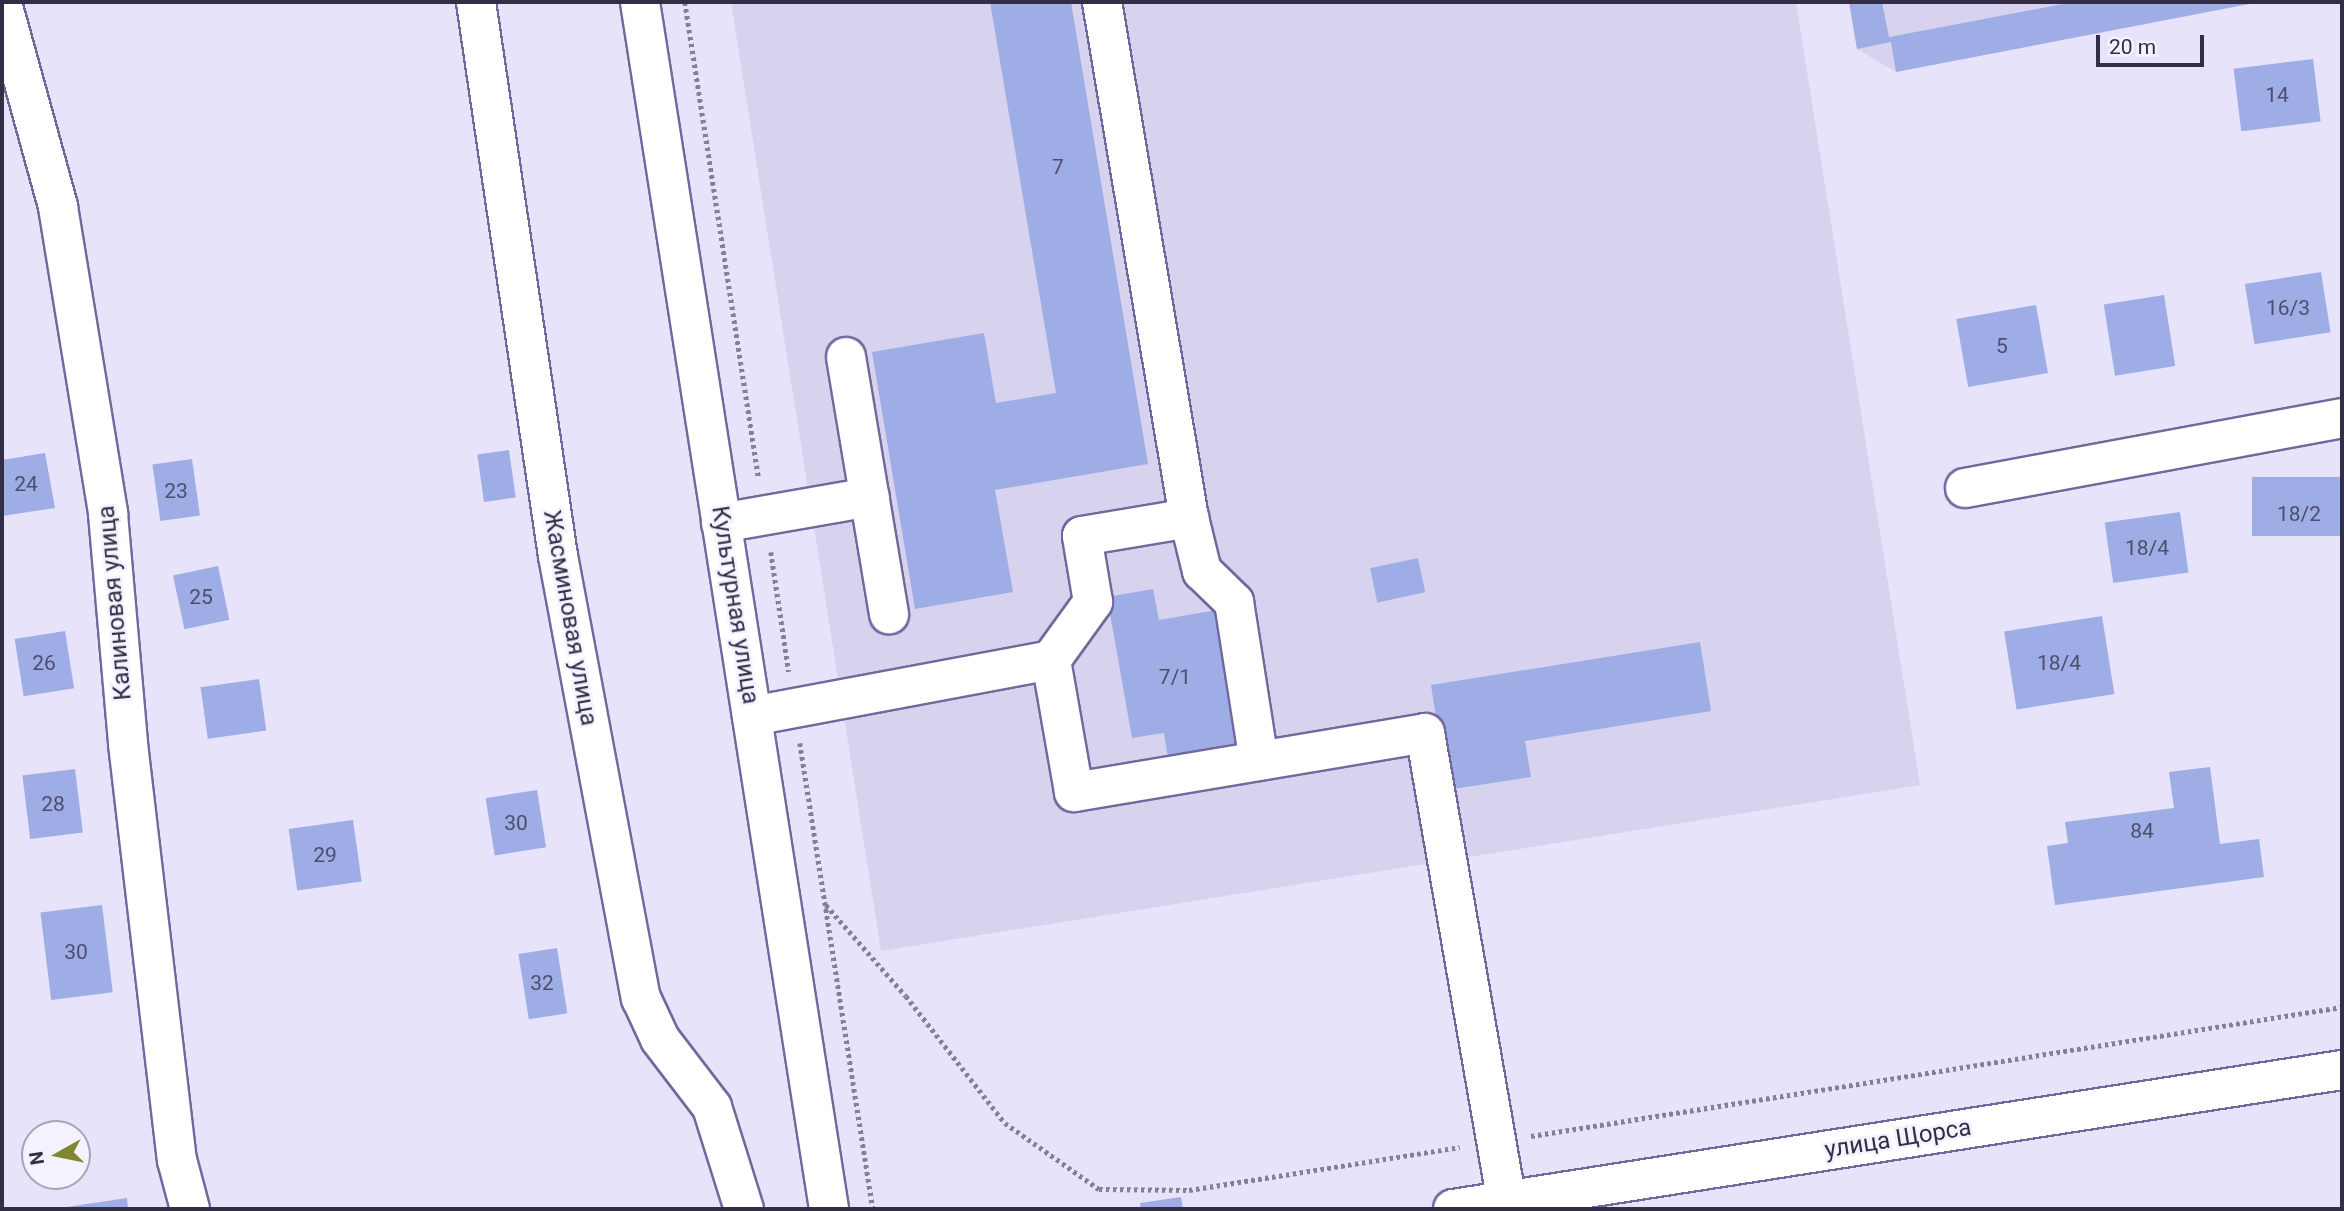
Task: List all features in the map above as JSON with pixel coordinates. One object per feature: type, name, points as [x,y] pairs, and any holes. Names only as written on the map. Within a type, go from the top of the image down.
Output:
[{"type":"street","name":"Жасминовая улица","points":[[476,2],[558,556],[641,998],[660,1039],[712,1107],[744,1209]]},
{"type":"street","name":"Культурная улица","points":[[640,2],[829,1209]]},
{"type":"street","points":[[1102,2],[1189,518],[1202,571],[1234,602],[1259,761]]},
{"type":"street","name":"Калиновая улица","points":[[2,4],[58,207],[108,514],[128,744],[174,1133],[190,1209]]},
{"type":"street","points":[[846,357],[889,614]]},
{"type":"street","points":[[1965,488],[2342,418]]},
{"type":"street","points":[[722,523],[870,496]]},
{"type":"street","points":[[752,716],[1051,660],[1093,602],[1082,536],[1189,518]]},
{"type":"street","points":[[1051,660],[1074,792],[1425,733],[1507,1201]]},
{"type":"street","name":"улица Щорса","points":[[1453,1209],[2342,1070]]},
{"type":"path","points":[[685,2],[873,1209]]},
{"type":"path","points":[[826,905],[906,996],[1004,1123],[1099,1189],[1189,1191],[2342,1007]]},
{"type":"shaded area","points":[[731,2],[1796,2],[1920,785],[881,951]]},
{"type":"shaded area","points":[[1849,2],[2261,2],[1896,72],[1857,49]]},
{"type":"building","points":[[990,2],[1071,2],[1148,464],[995,490],[1013,592],[915,609],[872,352],[984,333],[996,403],[1056,393]]},
{"type":"building","points":[[1849,2],[1882,2],[1889,37],[2074,2],[2254,3],[1896,72],[1891,42],[1857,49]]},
{"type":"building","points":[[2313,59],[2321,122],[2241,131],[2234,69]]},
{"type":"building","points":[[2321,272],[2331,332],[2254,344],[2245,284]]},
{"type":"building","points":[[2164,295],[2175,366],[2115,376],[2104,305]]},
{"type":"building","points":[[2036,305],[2048,373],[1968,387],[1956,319]]},
{"type":"building","points":[[509,450],[516,498],[484,502],[477,454]]},
{"type":"building","points":[[45,453],[55,508],[2,516],[2,460]]},
{"type":"building","points":[[192,459],[200,515],[160,521],[152,465]]},
{"type":"building","points":[[2252,477],[2342,477],[2342,536],[2252,536]]},
{"type":"building","points":[[2180,512],[2188,572],[2113,583],[2105,523]]},
{"type":"building","points":[[1418,558],[1425,592],[1377,602],[1370,568]]},
{"type":"building","points":[[218,566],[229,620],[184,629],[173,576]]},
{"type":"building","points":[[1153,589],[1159,620],[1217,610],[1242,751],[1169,764],[1164,733],[1132,738],[1107,597]]},
{"type":"building","points":[[2102,616],[2114,694],[2017,710],[2004,631]]},
{"type":"building","points":[[65,631],[74,688],[24,696],[15,639]]},
{"type":"building","points":[[1700,642],[1711,711],[1525,741],[1531,777],[1447,790],[1431,685]]},
{"type":"building","points":[[259,679],[266,730],[208,739],[201,687]]},
{"type":"building","points":[[2210,767],[2220,844],[2259,839],[2264,877],[2055,905],[2047,846],[2068,843],[2065,822],[2174,808],[2169,772]]},
{"type":"building","points":[[75,769],[83,833],[30,839],[22,775]]},
{"type":"building","points":[[537,790],[546,847],[495,855],[486,798]]},
{"type":"building","points":[[353,820],[362,881],[297,890],[289,829]]},
{"type":"building","points":[[102,905],[113,992],[51,1000],[40,913]]},
{"type":"building","points":[[557,948],[567,1013],[529,1019],[518,954]]},
{"type":"building","points":[[1181,1197],[1183,1209],[1141,1209],[1140,1203]]},
{"type":"building","points":[[127,1198],[128,1209],[60,1209],[60,1208]]}]
